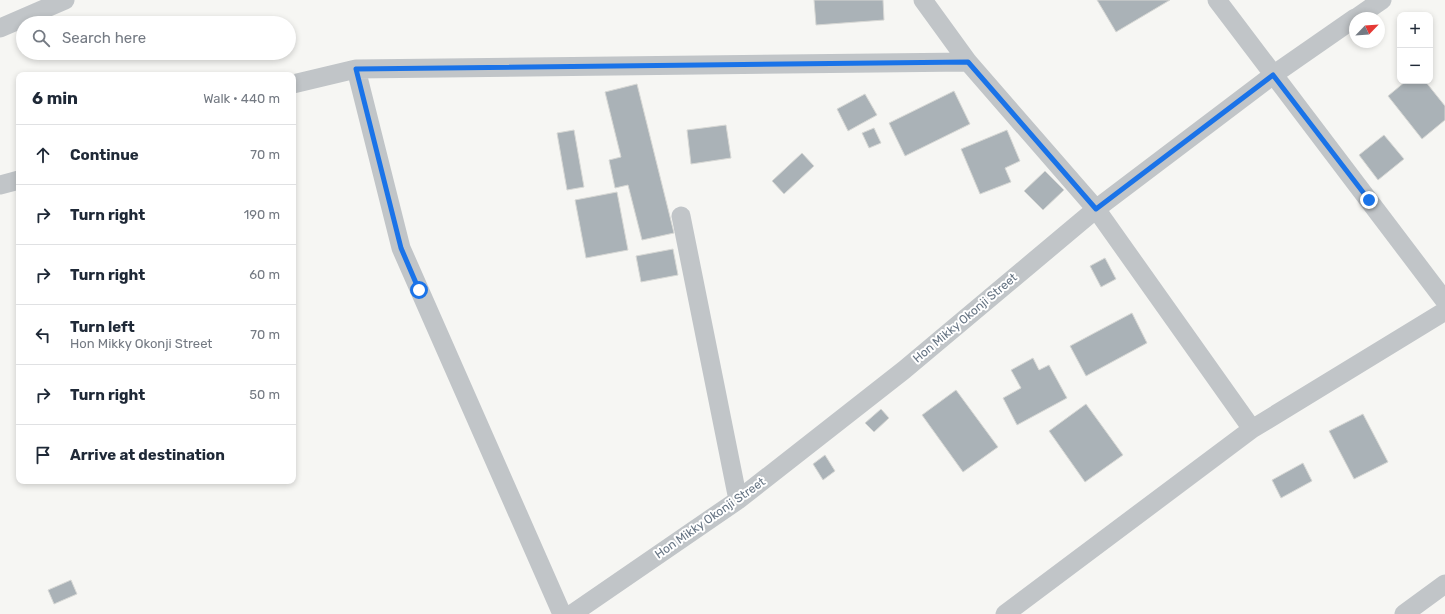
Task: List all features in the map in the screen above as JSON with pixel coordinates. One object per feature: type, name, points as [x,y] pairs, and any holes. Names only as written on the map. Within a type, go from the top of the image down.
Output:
[{"type":"street","points":[[28,16],[65,0]]},
{"type":"street","points":[[923,0],[968,62],[1096,209],[1252,429]]},
{"type":"street","points":[[1217,0],[1445,301]]},
{"type":"street","name":"Hon Mikky Okonji Street","points":[[1364,12],[1382,0]]},
{"type":"street","points":[[0,28],[16,21]]},
{"type":"street","name":"Hon Mikky Okonji Street","points":[[572,614],[738,500],[904,370],[1096,209],[1273,75],[1349,22]]},
{"type":"street","points":[[296,83],[356,69],[968,62]]},
{"type":"street","points":[[356,69],[401,248],[562,614]]},
{"type":"street","points":[[0,185],[16,181]]},
{"type":"street","points":[[681,216],[738,500]]},
{"type":"street","points":[[1004,614],[1252,429],[1445,311]]},
{"type":"street","points":[[1404,614],[1445,584]]},
{"type":"building","points":[[814,0],[883,0],[884,20],[816,25]]},
{"type":"building","points":[[1097,0],[1170,0],[1116,32]]},
{"type":"building","points":[[637,84],[674,233],[642,240],[628,185],[615,188],[609,160],[621,157],[605,92]]},
{"type":"building","points":[[1402,84],[1427,84],[1445,106],[1445,120],[1422,139],[1388,96]]},
{"type":"building","points":[[954,91],[970,124],[905,156],[889,123]]},
{"type":"building","points":[[865,94],[877,115],[848,131],[837,109]]},
{"type":"building","points":[[726,125],[731,158],[691,164],[687,130]]},
{"type":"building","points":[[874,128],[881,143],[869,148],[862,133]]},
{"type":"building","points":[[574,130],[584,187],[567,190],[557,133]]},
{"type":"building","points":[[1007,130],[1020,161],[1005,168],[1011,182],[980,194],[961,149]]},
{"type":"building","points":[[1384,135],[1404,159],[1378,180],[1359,155]]},
{"type":"building","points":[[802,153],[814,166],[784,194],[772,181]]},
{"type":"building","points":[[1045,171],[1064,190],[1043,210],[1024,191]]},
{"type":"building","points":[[617,192],[628,250],[586,258],[575,200]]},
{"type":"building","points":[[673,249],[678,275],[641,282],[636,256]]},
{"type":"building","points":[[1105,258],[1116,279],[1101,287],[1090,266]]},
{"type":"building","points":[[1132,313],[1147,343],[1086,376],[1070,346]]},
{"type":"building","points":[[1033,358],[1039,370],[1049,365],[1067,398],[1017,425],[1003,398],[1021,388],[1011,370]]},
{"type":"building","points":[[956,390],[998,447],[963,472],[922,415]]},
{"type":"building","points":[[1086,404],[1123,455],[1085,482],[1049,431]]},
{"type":"building","points":[[881,409],[889,418],[874,432],[865,423]]},
{"type":"building","points":[[1363,414],[1388,462],[1354,479],[1329,431]]},
{"type":"building","points":[[825,455],[835,471],[823,480],[813,464]]},
{"type":"building","points":[[1303,463],[1312,481],[1281,498],[1272,480]]},
{"type":"building","points":[[71,580],[77,594],[54,604],[48,590]]},
{"type":"route","points":[[419,290],[401,248],[356,69],[968,62],[1096,209],[1273,75],[1369,200]]}]
